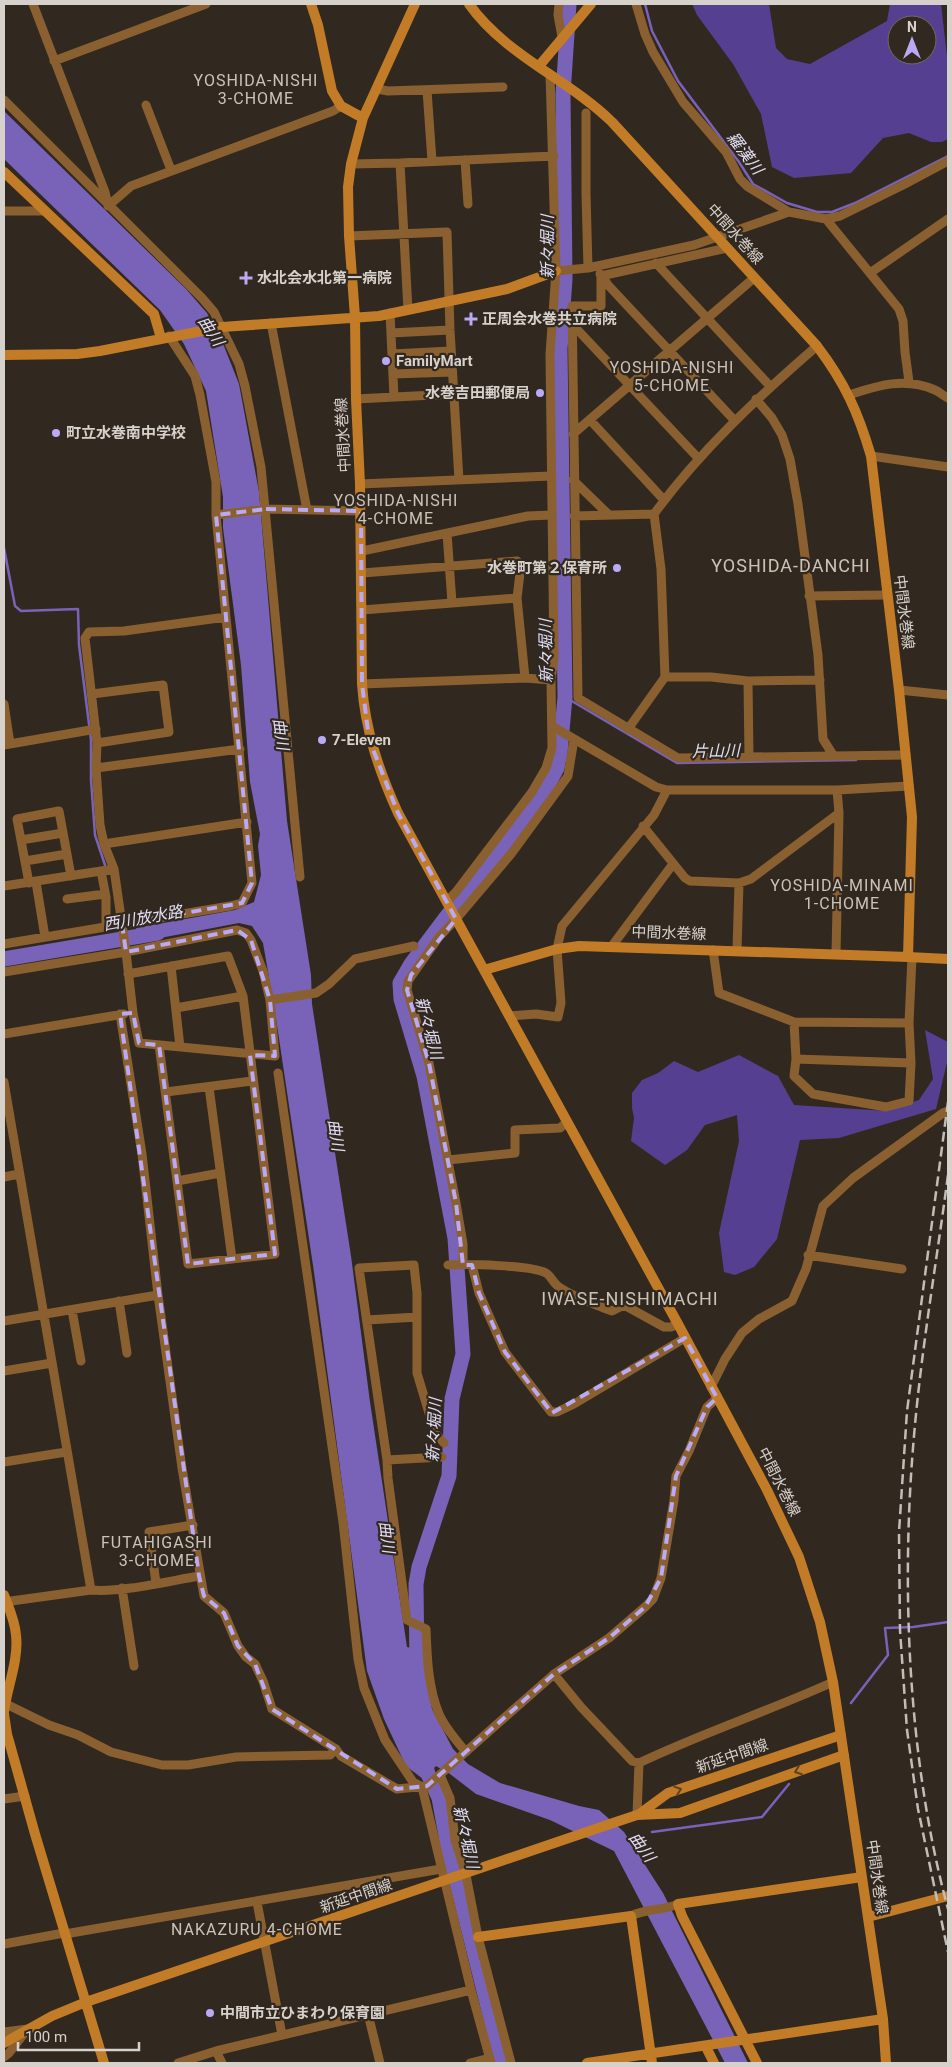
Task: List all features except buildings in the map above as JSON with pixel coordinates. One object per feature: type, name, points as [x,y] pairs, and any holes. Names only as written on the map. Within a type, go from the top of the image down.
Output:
[{"type":"main road","points":[[311,4],[332,91],[341,106],[363,118]]},
{"type":"main road","name":"中間水巻線","points":[[415,4],[363,118],[351,164],[348,187],[349,236],[355,317],[356,400],[361,511],[362,684],[369,738],[381,775],[398,813],[678,1324],[767,1490],[799,1557],[820,1622],[833,1682],[883,2020],[886,2063]]},
{"type":"main road","name":"中間水巻線","points":[[469,4],[493,30],[584,98],[612,122],[817,346],[849,395],[862,425],[871,456],[900,690],[912,817],[910,957],[579,946],[557,949],[484,970]]},
{"type":"main road","points":[[539,66],[591,4]]},
{"type":"main road","points":[[4,172],[43,211],[154,314],[168,337]]},
{"type":"main road","points":[[4,355],[100,351],[219,328],[390,313],[525,284],[556,271]]},
{"type":"main road","points":[[910,957],[946,959]]},
{"type":"main road","points":[[5,1599],[15,1626],[17,1638],[4,1708],[7,1734],[104,2063]]},
{"type":"main road","name":"新延中間線","points":[[637,1815],[668,1793],[841,1735]]},
{"type":"main road","name":"新延中間線","points":[[4,2043],[52,2016],[86,2002],[637,1815],[680,1813],[844,1755]]},
{"type":"main road","points":[[757,2063],[743,2040],[675,1905],[862,1877]]},
{"type":"main road","points":[[868,1917],[948,1896]]},
{"type":"main road","points":[[478,1937],[636,1913],[651,2059]]},
{"type":"main road","points":[[587,2063],[651,2059],[743,2040],[883,2020]]},
{"type":"main road","points":[[709,2046],[714,2063]]},
{"type":"street","points":[[33,4],[105,192],[108,206]]},
{"type":"street","points":[[54,61],[206,4]]},
{"type":"street","points":[[559,4],[558,15],[562,37]]},
{"type":"street","points":[[636,4],[645,34],[653,52],[683,102],[726,152],[740,179],[748,187],[789,212],[826,219],[840,216],[948,161]]},
{"type":"street","points":[[447,901],[456,892],[532,792],[546,768],[552,748],[551,680],[554,658],[550,354],[556,271],[553,76]]},
{"type":"street","points":[[377,89],[388,91],[503,87]]},
{"type":"street","points":[[427,90],[432,161]]},
{"type":"street","points":[[4,100],[202,298],[214,312],[219,328],[239,364],[261,467],[300,878]]},
{"type":"street","points":[[146,105],[171,170]]},
{"type":"street","points":[[108,206],[131,186],[333,111],[341,106]]},
{"type":"street","points":[[586,113],[588,268]]},
{"type":"street","points":[[351,164],[554,156]]},
{"type":"street","points":[[465,160],[468,204]]},
{"type":"street","points":[[400,163],[408,310]]},
{"type":"street","points":[[4,212],[43,211]]},
{"type":"street","points":[[556,271],[588,268],[694,245],[789,212]]},
{"type":"street","points":[[826,219],[899,309],[903,321],[904,352],[909,382]]},
{"type":"street","points":[[870,273],[948,219]]},
{"type":"street","points":[[349,236],[447,232],[458,480]]},
{"type":"street","points":[[600,276],[728,248]]},
{"type":"street","points":[[656,263],[770,386]]},
{"type":"street","points":[[598,266],[601,306],[572,306],[573,480],[578,698],[678,758],[906,755]]},
{"type":"street","points":[[600,276],[735,421]]},
{"type":"street","points":[[573,434],[754,278]]},
{"type":"street","points":[[390,313],[394,397]]},
{"type":"street","points":[[271,323],[307,510]]},
{"type":"street","points":[[572,324],[699,459]]},
{"type":"street","points":[[391,333],[450,330]]},
{"type":"street","points":[[4,944],[106,927],[123,928],[242,903],[252,883],[226,617],[216,482],[200,395],[194,376],[168,337]]},
{"type":"street","points":[[628,729],[665,677],[661,569],[654,514],[699,459],[756,399],[817,346]]},
{"type":"street","points":[[392,354],[451,351]]},
{"type":"street","points":[[393,374],[452,372]]},
{"type":"street","points":[[849,395],[876,386],[909,382],[936,391],[948,398]]},
{"type":"street","points":[[356,400],[453,394]]},
{"type":"street","points":[[756,399],[772,418],[782,435],[790,459],[798,504],[820,680],[824,739],[833,755]]},
{"type":"street","points":[[590,420],[664,500]]},
{"type":"street","points":[[871,456],[948,468]]},
{"type":"street","points":[[360,484],[551,476]]},
{"type":"street","points":[[573,480],[609,515]]},
{"type":"street","points":[[219,515],[264,510],[361,511]]},
{"type":"street","points":[[574,516],[654,514]]},
{"type":"street","points":[[362,552],[528,516],[552,515]]},
{"type":"street","points":[[447,533],[452,603]]},
{"type":"street","points":[[362,573],[517,560],[522,565],[517,598],[525,678]]},
{"type":"street","points":[[809,596],[887,595]]},
{"type":"street","points":[[362,610],[517,598]]},
{"type":"street","points":[[4,972],[126,950],[237,930],[246,933],[252,940],[263,971],[270,1000],[276,1056],[139,1043],[133,1013],[126,950],[114,869],[104,844],[96,768],[96,729],[86,638],[89,632],[124,631],[226,617]]},
{"type":"street","points":[[665,677],[711,677],[748,681],[820,680]]},
{"type":"street","points":[[362,684],[525,678],[551,680]]},
{"type":"street","points":[[748,681],[749,757]]},
{"type":"street","points":[[92,694],[163,685],[169,732],[97,743]]},
{"type":"street","points":[[900,690],[948,695]]},
{"type":"street","points":[[4,704],[7,744],[96,729]]},
{"type":"street","points":[[552,726],[656,787],[668,790],[838,790],[909,786]]},
{"type":"street","points":[[574,739],[568,776],[510,854],[456,919],[438,936],[408,981],[406,990],[429,1063],[467,1265],[505,1352],[551,1412],[556,1412],[574,1404],[685,1338]]},
{"type":"street","points":[[96,768],[240,748]]},
{"type":"street","points":[[510,1016],[536,1014],[558,1017],[562,1003],[557,949],[562,926],[654,815],[668,790]]},
{"type":"street","points":[[836,954],[838,790]]},
{"type":"street","points":[[45,937],[25,861],[18,819],[59,811],[71,876]]},
{"type":"street","points":[[643,826],[690,881],[739,883],[751,879],[839,813]]},
{"type":"street","points":[[104,844],[247,822]]},
{"type":"street","points":[[21,840],[63,833]]},
{"type":"street","points":[[25,861],[67,854]]},
{"type":"street","points":[[612,946],[674,864]]},
{"type":"street","points":[[4,886],[114,869]]},
{"type":"street","points":[[101,871],[105,894],[106,927]]},
{"type":"street","points":[[737,950],[739,883]]},
{"type":"street","points":[[67,899],[105,894]]},
{"type":"street","points":[[270,1000],[316,993],[329,984],[355,959],[414,946]]},
{"type":"street","points":[[713,950],[719,993],[794,1022],[909,1023]]},
{"type":"street","points":[[128,974],[228,956],[243,996],[252,1081],[275,1254],[188,1264],[159,1046]]},
{"type":"street","points":[[794,1022],[796,1059],[794,1076],[813,1094],[886,1107],[909,1101],[911,1063],[909,1023],[910,957]]},
{"type":"street","points":[[171,966],[180,1047]]},
{"type":"street","points":[[176,1008],[243,996]]},
{"type":"street","points":[[4,1034],[133,1013]]},
{"type":"street","points":[[120,1014],[142,1154],[158,1295],[182,1468],[193,1525],[199,1576],[204,1596],[224,1614],[238,1646],[246,1657],[255,1664],[272,1708],[336,1749],[341,1756],[397,1789],[424,1786],[440,1775],[554,1674],[609,1638],[653,1599],[664,1567],[676,1476],[689,1451],[707,1407],[717,1398]]},
{"type":"street","points":[[796,1059],[911,1063]]},
{"type":"street","points":[[278,1074],[343,1522],[358,1659],[364,1688],[385,1740],[413,1782],[424,1786]]},
{"type":"street","points":[[166,1092],[252,1081]]},
{"type":"street","points":[[4,1082],[91,1590]]},
{"type":"street","points":[[209,1087],[232,1259]]},
{"type":"street","points":[[711,1387],[725,1359],[742,1333],[759,1319],[792,1301],[806,1269],[808,1255],[823,1206],[853,1178],[942,1113],[948,1111]]},
{"type":"street","points":[[448,1160],[515,1153],[516,1130],[560,1128],[568,1122]]},
{"type":"street","points":[[177,1181],[220,1173]]},
{"type":"street","points":[[4,1177],[19,1174]]},
{"type":"street","points":[[808,1255],[902,1269]]},
{"type":"street","points":[[444,1443],[435,1433],[417,1374],[418,1293],[414,1265],[359,1268],[387,1460],[407,1620],[426,1629],[427,1660],[432,1692],[439,1714],[450,1733],[466,1752]]},
{"type":"street","points":[[448,1265],[517,1267],[544,1272],[560,1287],[583,1300],[612,1311],[624,1305],[664,1327],[678,1324]]},
{"type":"street","points":[[4,1321],[158,1295]]},
{"type":"street","points":[[119,1302],[127,1354]]},
{"type":"street","points":[[72,1310],[81,1361]]},
{"type":"street","points":[[367,1320],[417,1317]]},
{"type":"street","points":[[4,1371],[52,1363]]},
{"type":"street","points":[[4,1462],[66,1452]]},
{"type":"street","points":[[387,1460],[442,1457]]},
{"type":"street","points":[[156,1582],[149,1532],[193,1525]]},
{"type":"street","points":[[5,1599],[91,1590],[100,1591],[199,1576]]},
{"type":"street","points":[[122,1588],[134,1666]]},
{"type":"street","points":[[554,1674],[587,1714],[632,1761],[639,1763],[686,1741],[765,1712],[833,1682]]},
{"type":"street","points":[[4,1708],[78,1735],[111,1752],[162,1765],[188,1765],[236,1757],[330,1755],[336,1749]]},
{"type":"street","points":[[637,1815],[639,1763]]},
{"type":"street","points":[[440,1775],[450,1798],[455,1840],[510,2063]]},
{"type":"street","points":[[424,1786],[441,1869],[447,1880],[471,1990],[491,2061],[470,2063]]},
{"type":"street","points":[[4,1799],[25,1796]]},
{"type":"street","points":[[4,1944],[441,1869]]},
{"type":"street","points":[[257,1902],[282,2035]]},
{"type":"street","points":[[636,1913],[675,1905]]},
{"type":"street","points":[[178,2063],[216,2051],[471,1990]]},
{"type":"street","points":[[368,2014],[380,2063]]},
{"type":"street","points":[[4,2032],[28,2029]]},
{"type":"street","points":[[4,2057],[28,2029]]},
{"type":"street","points":[[216,2051],[222,2063]]},
{"type":"highlighted area","points":[[266,509],[361,511],[362,684],[369,739],[398,813],[456,919],[411,975],[407,990],[429,1063],[456,1203],[463,1265],[472,1265],[479,1293],[505,1352],[552,1413],[685,1338],[717,1398],[707,1407],[676,1476],[661,1578],[645,1607],[609,1638],[554,1674],[427,1786],[397,1789],[272,1709],[255,1664],[238,1646],[224,1613],[204,1596],[199,1576],[120,1014],[133,1013],[139,1043],[159,1045],[188,1264],[275,1254],[250,1055],[275,1056],[270,1000],[251,940],[237,930],[126,952],[122,924],[242,903],[252,883],[216,515]]},
{"type":"shaded area","points":[[692,4],[769,4],[776,48],[787,59],[810,64],[887,21],[887,65],[937,65],[937,15],[888,15],[890,4],[941,4],[948,65],[948,139],[942,142],[931,142],[909,133],[883,138],[851,173],[794,178],[772,167],[761,114],[733,64],[697,15]]},
{"type":"shaded area","points":[[925,1030],[948,1042],[948,1058],[936,1109],[839,1138],[800,1140],[777,1239],[754,1267],[735,1275],[724,1272],[719,1233],[739,1141],[737,1115],[705,1125],[687,1150],[665,1165],[631,1141],[634,1118],[632,1093],[642,1080],[658,1073],[674,1061],[698,1072],[739,1055],[778,1076],[794,1105],[887,1111],[919,1100],[933,1079]]},
{"type":"water","name":"曲川","points":[[4,111],[186,289],[207,313],[224,346],[239,384],[259,492],[287,821],[311,975],[312,1004],[351,1256],[370,1402],[407,1647],[422,1651],[432,1709],[453,1749],[468,1764],[500,1783],[599,1810],[624,1832],[663,1893],[748,2063],[725,2063],[614,1851],[550,1820],[476,1794],[436,1766],[423,1779],[406,1766],[384,1719],[367,1671],[314,1272],[263,943],[252,926],[239,923],[139,942],[136,928],[235,910],[254,902],[261,875],[258,846],[260,834],[250,782],[241,665],[223,528],[223,497],[206,391],[184,344],[160,310],[4,159]]},
{"type":"waterway","name":"新々堀川","points":[[417,1669],[416,1584],[419,1567],[449,1476],[452,1399],[463,1354],[455,1238],[424,1076],[401,999],[400,983],[411,964],[444,920],[541,797],[557,768],[560,753],[565,697],[560,349],[565,279],[563,94],[569,4]]},
{"type":"waterway","name":"羅漢川","points":[[645,4],[652,31],[678,81],[739,162],[753,184],[787,203],[817,212],[832,212],[855,203],[948,156]]},
{"type":"waterway","points":[[4,548],[15,606],[21,611],[78,609],[79,645],[91,740],[91,780],[95,835],[105,865]]},
{"type":"waterway","name":"片山川","points":[[565,697],[677,763],[856,760]]},
{"type":"waterway","name":"西川放水路","points":[[4,959],[158,933]]},
{"type":"waterway","points":[[851,1703],[888,1655],[885,1628],[913,1627],[948,1622]]},
{"type":"waterway","name":"新々堀川","points":[[423,1756],[428,1774],[439,1798],[448,1847],[502,2063]]},
{"type":"waterway","name":"曲川","points":[[652,1832],[762,1817],[789,1784]]},
{"type":"railway","points":[[948,1102],[907,1411],[899,1532],[900,1630],[907,1730],[918,1809],[948,1952]]},
{"type":"railway","points":[[948,1175],[916,1414],[909,1504],[908,1562],[911,1680],[917,1739],[924,1797],[948,1909]]},
{"type":"place","name":"水北会水北第一病院","points":[[246,278]]},
{"type":"place","name":"正周会水巻共立病院","points":[[471,319]]},
{"type":"place","name":"FamilyMart","points":[[386,361]]},
{"type":"place","name":"水巻吉田郵便局","points":[[540,393]]},
{"type":"place","name":"町立水巻南中学校","points":[[56,433]]},
{"type":"place","name":"水巻町第２保育所","points":[[617,568]]},
{"type":"place","name":"7-Eleven","points":[[322,740]]},
{"type":"place","name":"中間市立ひまわり保育園","points":[[210,2013]]},
{"type":"district","name":"YOSHIDA-NISHI 3-CHOME","points":[[256,89]]},
{"type":"district","name":"YOSHIDA-NISHI 5-CHOME","points":[[672,376]]},
{"type":"district","name":"YOSHIDA-NISHI 4-CHOME","points":[[396,509]]},
{"type":"district","name":"YOSHIDA-DANCHI","points":[[791,565]]},
{"type":"district","name":"YOSHIDA-MINAMI 1-CHOME","points":[[842,894]]},
{"type":"district","name":"IWASE-NISHIMACHI","points":[[630,1298]]},
{"type":"district","name":"FUTAHIGASHI 3-CHOME","points":[[157,1551]]},
{"type":"district","name":"NAKAZURU 4-CHOME","points":[[257,1929]]}]
